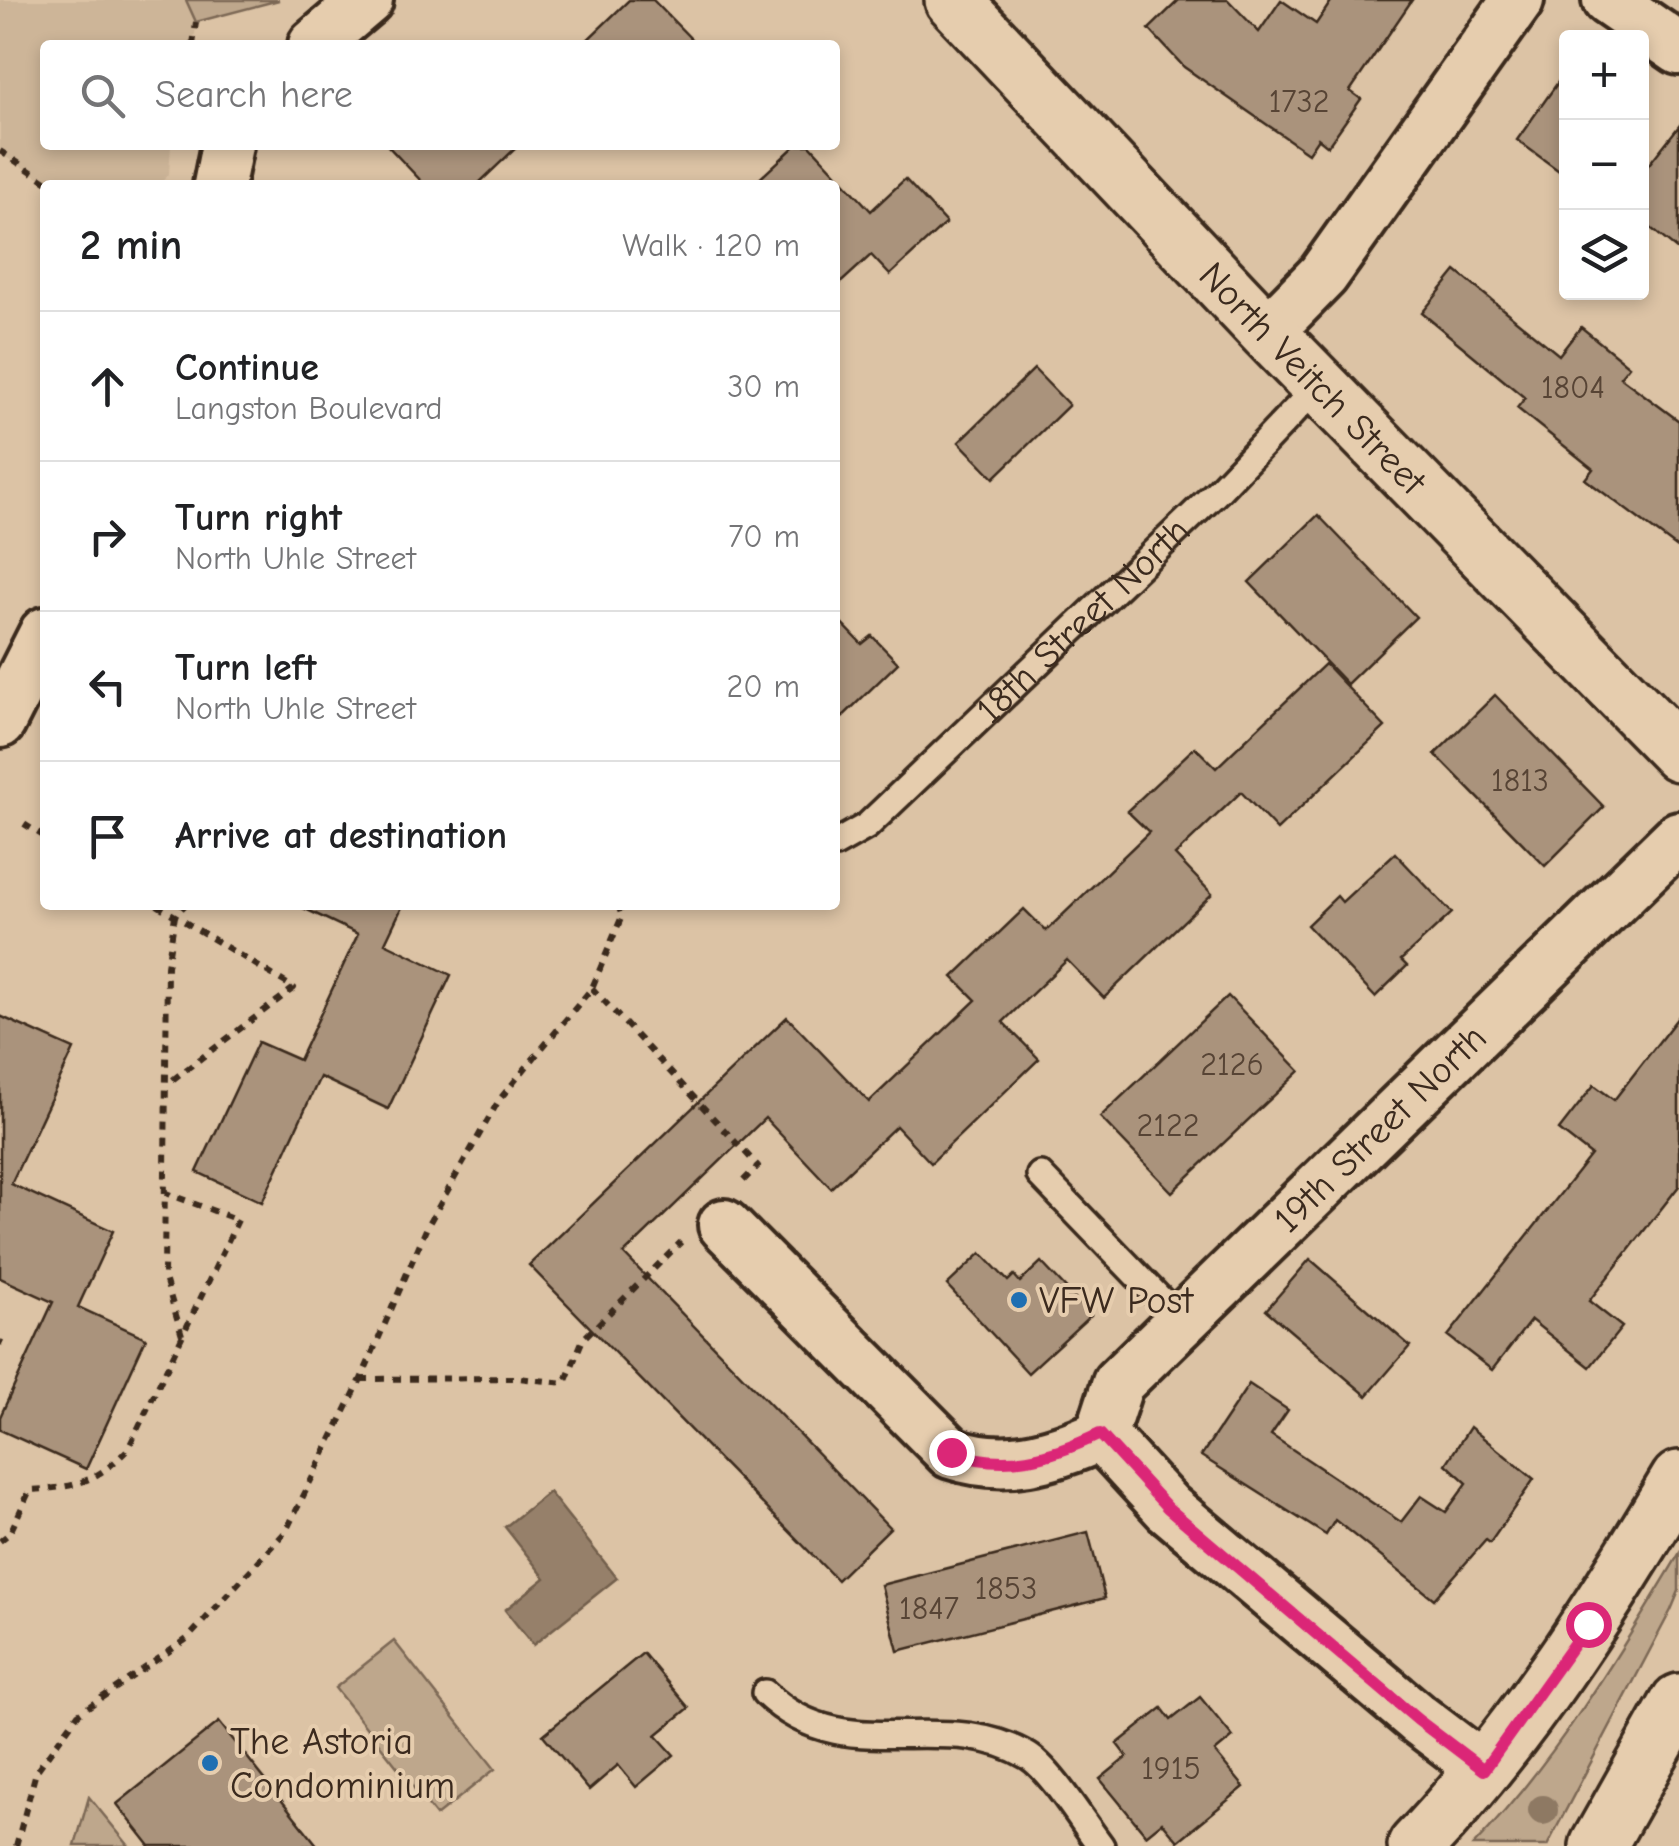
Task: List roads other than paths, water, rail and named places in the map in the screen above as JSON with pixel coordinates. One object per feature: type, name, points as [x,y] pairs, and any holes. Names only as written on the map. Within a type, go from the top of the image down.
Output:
[{"type":"main road","name":"North Veitch Street","points":[[953,0],[1267,332],[1679,754]]},
{"type":"main road","points":[[1416,1846],[1484,1770],[1588,1624],[1679,1479]]},
{"type":"main road","points":[[1598,1846],[1679,1702]]},
{"type":"street","points":[[320,40],[367,0]]},
{"type":"street","points":[[1267,332],[1322,275],[1518,0]]},
{"type":"street","points":[[1608,0],[1679,49]]},
{"type":"street","points":[[220,180],[226,150]]},
{"type":"street","points":[[0,722],[40,643]]},
{"type":"street","name":"19th Street North","points":[[1100,1434],[1118,1383],[1679,838]]},
{"type":"street","points":[[715,1217],[951,1452],[976,1461],[1024,1462],[1100,1434],[1168,1508],[1418,1720],[1484,1770]]},
{"type":"lane","name":"18th Street North","points":[[840,841],[866,826],[1273,434],[1320,384]]},
{"type":"lane","points":[[1040,1176],[1182,1321]]},
{"type":"lane","points":[[765,1693],[786,1714],[840,1734],[978,1736],[1030,1758],[1101,1846]]},
{"type":"place","name":"VFW Post","points":[[1019,1300]]},
{"type":"place","name":"The Astoria Condominium","points":[[210,1763]]}]
